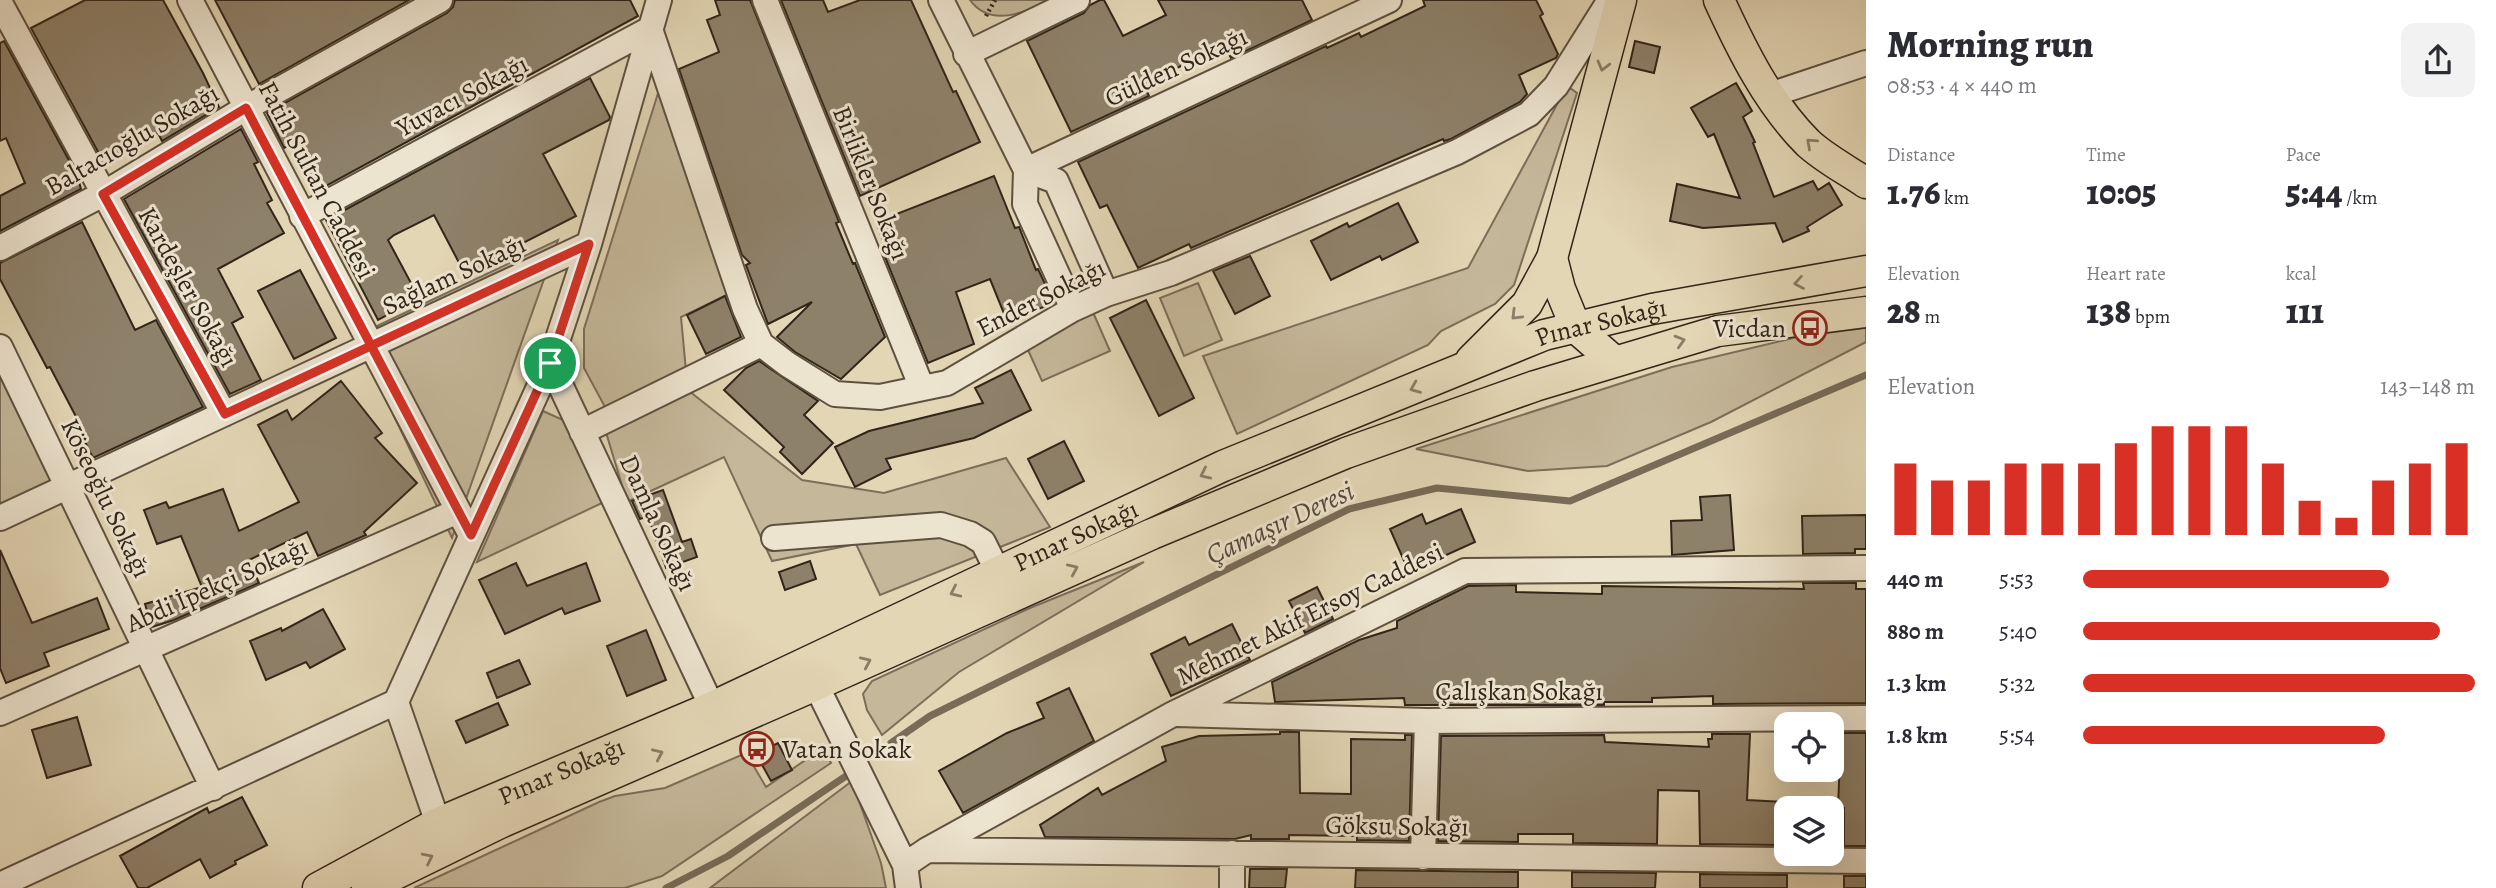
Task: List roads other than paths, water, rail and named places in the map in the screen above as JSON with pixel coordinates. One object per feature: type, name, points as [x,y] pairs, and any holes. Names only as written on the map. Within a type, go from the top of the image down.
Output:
[{"type":"main road","points":[[1461,369],[1527,304],[1552,258],[1621,0]]},
{"type":"main road","points":[[1719,0],[1740,46],[1770,95],[1809,144],[1866,183]]},
{"type":"main road","points":[[1552,258],[1560,289],[1576,328],[1614,361]]},
{"type":"main road","name":"Pınar Sokağı","points":[[318,888],[438,823],[712,707],[1223,466],[1544,335],[1652,309],[1866,271]]},
{"type":"main road","points":[[1791,321],[1837,302],[1866,278]]},
{"type":"main road","points":[[1791,321],[1866,312]]},
{"type":"main road","name":"Pınar Sokağı","points":[[367,888],[500,823],[1152,534],[1346,453],[1614,361],[1718,331],[1791,321]]},
{"type":"street","name":"Fatih Sultan Caddesi","points":[[190,0],[471,535]]},
{"type":"street","name":"Baltacıoğlu Sokağı","points":[[0,248],[103,194],[246,108],[440,0]]},
{"type":"street","points":[[0,885],[396,702],[550,363],[589,244],[659,0]]},
{"type":"street","name":"Birlikler Sokağı","points":[[765,0],[922,388]]},
{"type":"street","points":[[941,0],[1026,170],[1025,204],[1073,309]]},
{"type":"street","points":[[966,54],[1077,0]]},
{"type":"street","name":"Gülden Sokağı","points":[[1026,170],[1359,6],[1389,0]]},
{"type":"street","name":"Ender Sokağı","points":[[650,29],[745,309],[761,344],[788,365],[835,394],[880,397],[947,383],[1073,309],[1106,294],[1171,273],[1457,152],[1530,114],[1556,86],[1610,0]]},
{"type":"street","name":"Kardeşler Sokağı","points":[[0,3],[225,414]]},
{"type":"street","name":"Yuvacı Sokağı","points":[[302,216],[650,29]]},
{"type":"street","points":[[1770,95],[1866,63]]},
{"type":"street","points":[[1026,170],[1056,181],[1106,294]]},
{"type":"street","name":"Sağlam Sokağı","points":[[0,518],[589,244]]},
{"type":"street","points":[[582,432],[761,344]]},
{"type":"street","name":"Köseoğlu Sokağı","points":[[0,347],[213,788]]},
{"type":"street","name":"Damla Sokağı","points":[[550,363],[712,707]]},
{"type":"street","name":"Abdi İpekçi Sokağı","points":[[0,713],[458,511]]},
{"type":"street","points":[[774,538],[941,525],[970,534],[984,542],[998,572]]},
{"type":"street","name":"Mehmet Akif Ersoy Caddesi","points":[[907,876],[927,849],[1173,714],[1465,571],[1866,568]]},
{"type":"street","points":[[816,685],[907,876]]},
{"type":"street","points":[[396,702],[438,823]]},
{"type":"street","name":"Çalışkan Sokağı","points":[[1173,714],[1427,721],[1866,718]]},
{"type":"street","points":[[1423,857],[1427,721]]},
{"type":"street","name":"Göksu Sokağı","points":[[927,849],[1866,862]]},
{"type":"street","points":[[1232,853],[1232,888]]},
{"type":"waterway","name":"Çamaşır Deresi","points":[[891,743],[930,716],[1349,509],[1437,488],[1570,501],[1866,375]]},
{"type":"waterway","points":[[666,888],[728,856],[846,776]]},
{"type":"place","name":"Vicdan","points":[[1810,328]]},
{"type":"place","name":"Vatan Sokak","points":[[757,749]]}]
